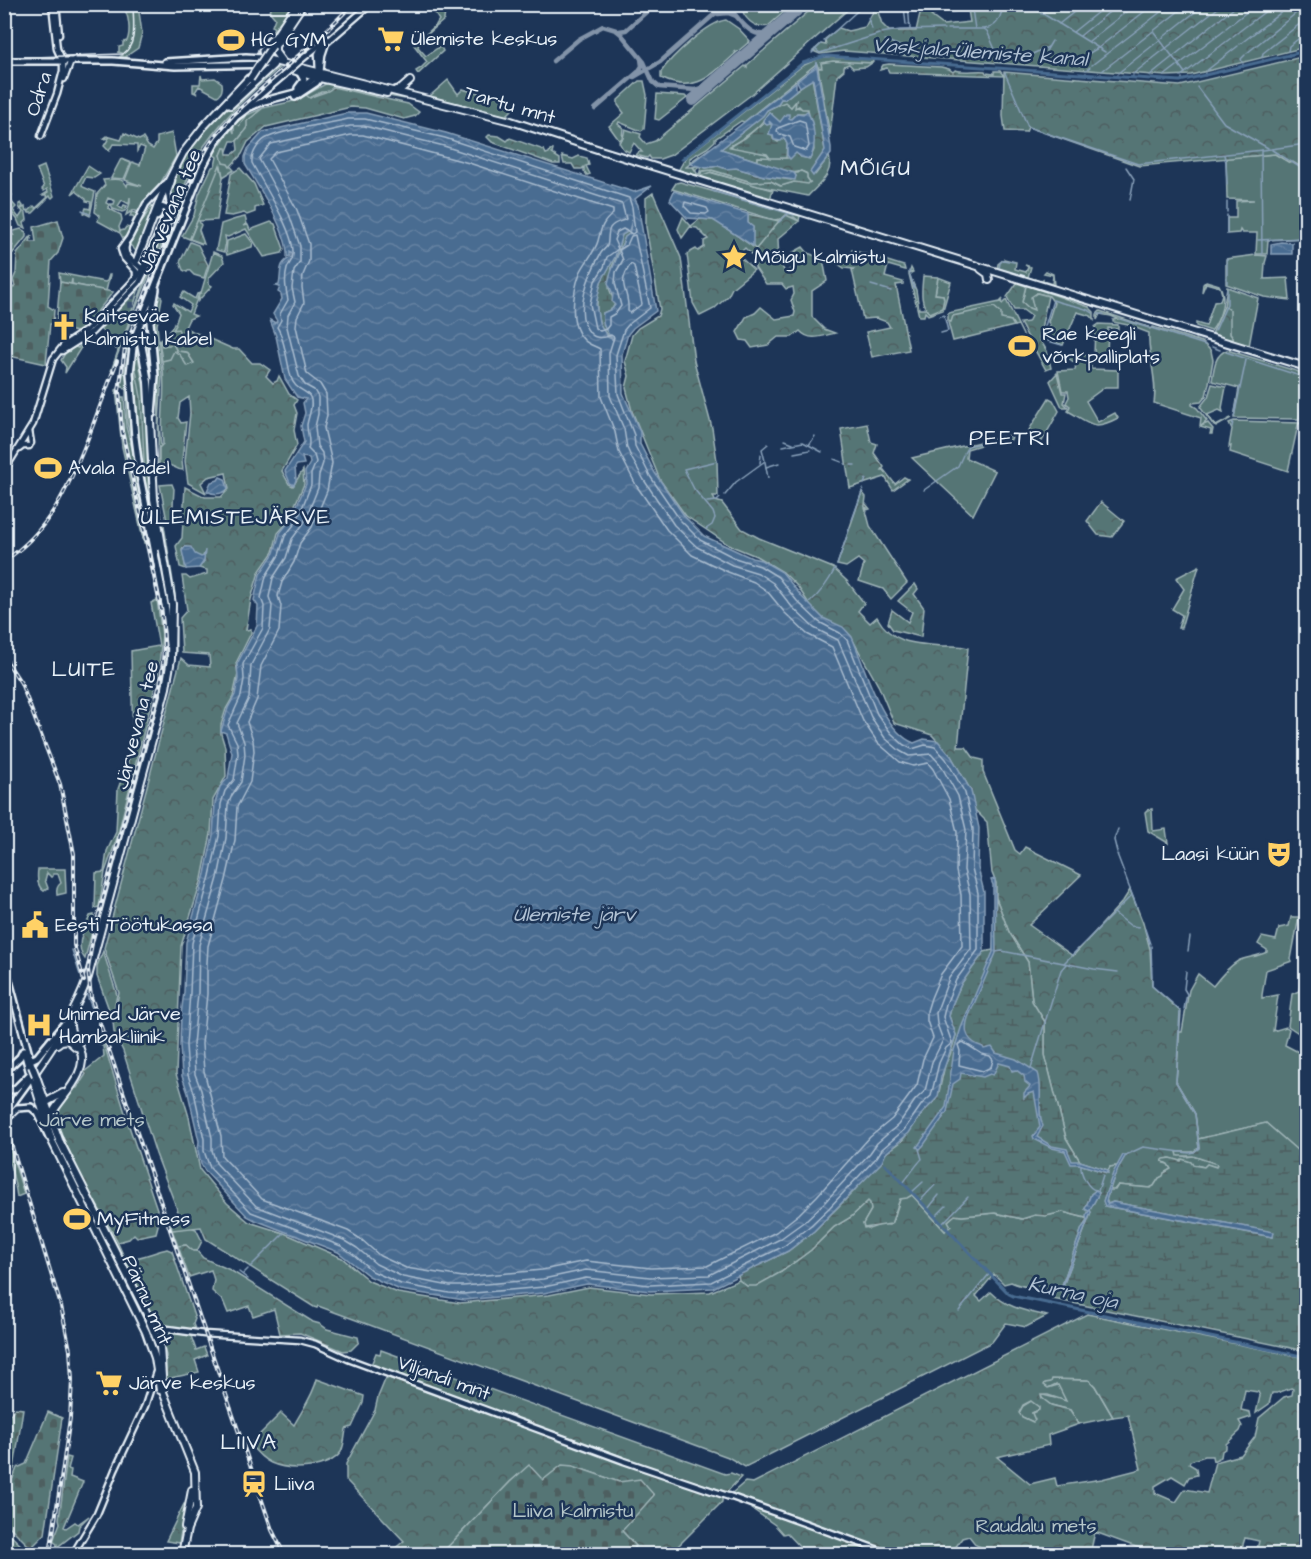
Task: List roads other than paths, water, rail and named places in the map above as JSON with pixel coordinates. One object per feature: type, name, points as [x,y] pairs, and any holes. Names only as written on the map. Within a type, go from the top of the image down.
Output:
[{"type":"highway","points":[[139,262],[173,173],[196,135],[251,80],[299,4]]},
{"type":"highway","points":[[272,44],[276,54],[284,63]]},
{"type":"highway","points":[[173,173],[191,146],[251,80],[263,61]]},
{"type":"highway","name":"Tartu mnt","points":[[263,61],[284,63],[320,75],[527,129],[717,190],[992,271]]},
{"type":"highway","name":"Tartu mnt","points":[[263,61],[296,71],[392,90],[403,96],[414,96],[528,126],[992,271]]},
{"type":"highway","points":[[392,90],[401,90],[410,83],[410,90],[414,96]]},
{"type":"highway","points":[[804,205],[804,210],[808,214]]},
{"type":"highway","points":[[981,269],[987,273],[989,280]]},
{"type":"highway","points":[[992,271],[1306,369]]},
{"type":"highway","points":[[137,344],[148,381],[151,441]]},
{"type":"highway","name":"Järvevana tee","points":[[31,1068],[64,1024],[83,986],[166,678],[169,646],[168,602],[150,501],[146,400],[137,344]]},
{"type":"highway","name":"Järvevana tee","points":[[31,1068],[53,1048],[72,1016],[88,977],[170,672],[172,604],[156,508],[151,441]]},
{"type":"highway","points":[[51,1113],[56,1101],[76,1078],[81,1066],[82,1053],[70,1038],[69,1026],[72,1016]]},
{"type":"highway","points":[[53,1048],[61,1041],[70,1038]]},
{"type":"highway","name":"Pärnu mnt","points":[[31,1068],[52,1142],[98,1217],[142,1313],[160,1364],[157,1371],[160,1382]]},
{"type":"highway","points":[[43,1105],[56,1101]]},
{"type":"highway","name":"Pärnu mnt","points":[[43,1105],[51,1113],[90,1217],[142,1313]]},
{"type":"highway","points":[[90,1217],[98,1217]]},
{"type":"highway","points":[[142,1313],[148,1326],[154,1329],[148,1335]]},
{"type":"highway","name":"Pärnu mnt","points":[[154,1329],[160,1347],[160,1382]]},
{"type":"highway","points":[[160,1382],[192,1468],[191,1498],[181,1554]]},
{"type":"highway","points":[[160,1382],[194,1468],[196,1508],[187,1529],[181,1554]]},
{"type":"main road","name":"Odra","points":[[54,4],[60,52],[64,59],[63,78],[45,134],[46,123],[63,78]]},
{"type":"main road","points":[[236,117],[370,4]]},
{"type":"main road","points":[[320,75],[326,43],[347,23]]},
{"type":"main road","points":[[306,69],[314,66],[327,39]]},
{"type":"main road","points":[[246,57],[272,44]]},
{"type":"main road","points":[[251,80],[261,73],[263,61],[272,44]]},
{"type":"main road","points":[[318,54],[320,75]]},
{"type":"main road","name":"Tartu mnt","points":[[225,62],[246,57],[263,61]]},
{"type":"main road","points":[[64,59],[128,61]]},
{"type":"main road","points":[[63,78],[70,63],[64,59]]},
{"type":"main road","points":[[4,60],[128,61],[170,66],[225,62]]},
{"type":"main road","name":"Tartu mnt","points":[[128,61],[263,61]]},
{"type":"main road","points":[[320,75],[325,70],[322,64]]},
{"type":"main road","points":[[281,97],[302,85],[304,79],[296,71]]},
{"type":"main road","points":[[320,75],[350,81]]},
{"type":"main road","name":"Järvevana tee","points":[[151,441],[155,376],[152,341],[148,329],[152,300],[206,165],[220,140],[246,112],[258,106],[292,98],[316,83],[320,75]]},
{"type":"main road","name":"Järvevana tee","points":[[148,331],[140,328],[143,314],[207,156],[218,138],[236,117],[254,105],[295,93],[320,75]]},
{"type":"main road","points":[[122,246],[146,204],[173,173]]},
{"type":"main road","points":[[145,269],[170,208],[168,192],[173,173]]},
{"type":"main road","points":[[122,246],[132,237],[146,207],[151,204],[155,207],[155,219]]},
{"type":"main road","points":[[4,471],[29,430],[39,408],[48,373],[61,352],[93,327],[139,279],[145,269],[167,214],[166,208],[161,208],[155,219]]},
{"type":"main road","points":[[122,246],[126,261],[136,271],[139,279]]},
{"type":"main road","points":[[122,246],[129,258],[143,265],[148,258]]},
{"type":"main road","points":[[126,261],[145,269]]},
{"type":"main road","points":[[139,262],[145,269]]},
{"type":"main road","points":[[93,327],[118,297],[139,279]]},
{"type":"main road","name":"Järvevana tee","points":[[143,314],[130,373],[135,437],[140,476],[166,610],[169,646]]},
{"type":"main road","points":[[137,344],[140,334],[148,335],[152,341]]},
{"type":"main road","points":[[17,451],[30,444],[29,430]]},
{"type":"main road","name":"Pärnu mnt","points":[[4,962],[31,1068]]},
{"type":"main road","name":"Pärnu mnt","points":[[4,974],[23,1048],[31,1068]]},
{"type":"main road","points":[[4,1115],[35,1059],[64,1024]]},
{"type":"main road","points":[[4,1073],[21,1055],[23,1048]]},
{"type":"main road","points":[[17,1060],[31,1068]]},
{"type":"main road","points":[[4,1073],[22,1062],[31,1068]]},
{"type":"main road","points":[[4,1108],[4,1091],[14,1090],[31,1068]]},
{"type":"main road","points":[[4,1108],[31,1068]]},
{"type":"main road","points":[[4,1120],[17,1108],[31,1107],[38,1113],[52,1142]]},
{"type":"main road","points":[[142,1313],[166,1329]]},
{"type":"main road","name":"Viljandi mnt","points":[[154,1329],[206,1335],[293,1339],[315,1344],[361,1364],[624,1461],[805,1522],[890,1554]]},
{"type":"main road","points":[[160,1347],[160,1332],[166,1329]]},
{"type":"main road","name":"Pärnu mnt","points":[[73,1554],[97,1514],[152,1389],[157,1371]]},
{"type":"main road","name":"Pärnu mnt","points":[[152,1389],[160,1382]]},
{"type":"water","points":[[816,62],[831,154],[813,176],[810,172],[825,150],[813,79],[800,87],[797,81],[815,67]]},
{"type":"water","points":[[796,82],[796,90],[767,110],[763,116],[721,149],[794,173],[795,180],[764,176],[736,168],[726,169],[718,166],[706,168],[690,164]]},
{"type":"water","points":[[807,111],[814,135],[812,154],[810,159],[796,153],[790,159],[784,138],[781,141],[774,140],[773,135],[769,134],[772,124],[769,121],[770,124],[767,125],[763,120],[769,112],[780,122],[786,114],[789,114],[791,119],[797,113],[803,114]]},
{"type":"water","name":"Ülemiste järv","points":[[347,113],[366,113],[446,133],[634,192],[652,186],[635,199],[638,205],[656,311],[628,334],[622,354],[623,393],[640,432],[640,444],[655,473],[685,517],[704,536],[761,560],[782,572],[823,618],[843,627],[852,637],[883,712],[892,725],[902,736],[914,743],[924,739],[938,741],[951,756],[971,791],[979,828],[978,868],[984,892],[984,952],[961,984],[952,1005],[949,1016],[956,1035],[941,1077],[938,1097],[921,1115],[909,1133],[886,1153],[882,1162],[814,1231],[788,1251],[713,1288],[650,1291],[587,1284],[544,1293],[464,1300],[400,1290],[369,1276],[338,1252],[247,1216],[201,1164],[198,1151],[199,1141],[182,1076],[180,1045],[186,942],[205,874],[213,835],[215,803],[220,787],[228,778],[232,753],[226,733],[221,731],[228,708],[235,695],[238,679],[237,664],[257,626],[258,606],[254,600],[260,574],[274,553],[280,533],[291,519],[306,484],[305,472],[310,463],[309,458],[302,457],[304,464],[295,467],[296,480],[294,485],[290,483],[285,471],[304,442],[301,426],[305,413],[303,403],[306,399],[297,397],[285,379],[276,336],[270,320],[274,324],[277,321],[273,314],[282,299],[278,292],[280,287],[276,286],[279,285],[282,265],[292,257],[292,254],[290,252],[290,256],[287,257],[278,223],[245,164],[248,149],[263,132]],"holes":[[[632,220],[629,234],[625,237],[608,283],[613,294],[612,302],[615,305],[603,313],[605,329],[614,340],[607,337],[599,322],[596,304],[601,282],[615,257],[622,235],[629,231]]]},
{"type":"water","points":[[674,191],[748,214],[748,223],[753,227],[753,246],[713,220],[687,218],[670,200]]},
{"type":"water","points":[[1292,243],[1292,254],[1271,254],[1271,244]]},
{"type":"water","points":[[220,477],[225,479],[228,489],[218,494],[207,491],[211,482]]},
{"type":"water","points":[[185,547],[191,547],[195,554],[201,557],[204,556],[205,550],[204,561],[199,568],[186,569],[182,551]]},
{"type":"water","points":[[995,879],[996,953],[968,1018],[966,1028],[968,1036],[970,1040],[984,1049],[992,1047],[996,1053],[1016,1059],[1038,1073],[1043,1126],[1037,1137],[1052,1146],[1067,1149],[1072,1161],[1080,1161],[1107,1170],[1108,1173],[1079,1164],[1071,1164],[1065,1151],[1052,1148],[1034,1139],[1033,1136],[1040,1127],[1034,1092],[1024,1098],[1024,1093],[1030,1086],[1025,1082],[1024,1076],[1016,1070],[1012,1071],[1010,1066],[999,1063],[993,1075],[983,1077],[961,1073],[960,1079],[953,1084],[947,1112],[923,1146],[920,1149],[917,1147],[946,1107],[954,1050],[993,952],[993,885],[991,880]]},
{"type":"water","points":[[1123,1155],[1126,1155],[1112,1183],[1106,1201],[1108,1204],[1113,1202],[1274,1232],[1273,1237],[1105,1206],[1103,1201],[1113,1173]]},
{"type":"water","points":[[1096,1190],[1099,1193],[1090,1210],[1091,1212],[1060,1291],[1082,1228],[1087,1221],[1086,1216],[1089,1211],[1085,1209],[1091,1194]]},
{"type":"waterway","points":[[824,41],[865,4]]},
{"type":"waterway","points":[[908,4],[910,29]]},
{"type":"waterway","points":[[950,4],[952,12],[972,9],[975,29],[987,31],[1001,63]]},
{"type":"waterway","points":[[984,29],[996,24],[1004,4]]},
{"type":"waterway","points":[[1027,4],[1105,52]]},
{"type":"waterway","points":[[1041,14],[1052,4]]},
{"type":"waterway","points":[[1059,24],[1084,4]]},
{"type":"waterway","points":[[1073,32],[1108,4]]},
{"type":"waterway","points":[[1080,36],[1119,4]]},
{"type":"waterway","points":[[1089,41],[1136,4]]},
{"type":"waterway","points":[[1081,58],[1098,48],[1154,4]]},
{"type":"waterway","points":[[1092,65],[1171,4]]},
{"type":"waterway","points":[[1102,71],[1188,4]]},
{"type":"waterway","points":[[1213,12],[1223,4]]},
{"type":"waterway","points":[[1219,20],[1239,4]]},
{"type":"waterway","points":[[1226,28],[1257,4]]},
{"type":"waterway","points":[[1233,36],[1275,4]]},
{"type":"waterway","points":[[1240,44],[1292,4]]},
{"type":"waterway","points":[[1118,73],[1204,5]]},
{"type":"waterway","points":[[1247,53],[1306,5]]},
{"type":"waterway","points":[[904,6],[906,25],[910,24]]},
{"type":"waterway","points":[[1133,74],[1211,13]]},
{"type":"waterway","points":[[868,18],[872,29]]},
{"type":"waterway","points":[[1262,57],[1263,53],[1306,19]]},
{"type":"waterway","points":[[1150,75],[1217,21]]},
{"type":"waterway","points":[[881,33],[944,29]]},
{"type":"waterway","points":[[947,29],[974,29]]},
{"type":"waterway","points":[[1164,76],[1224,30]]},
{"type":"waterway","points":[[1154,32],[1185,73]]},
{"type":"waterway","points":[[1288,51],[1289,46],[1306,33]]},
{"type":"waterway","points":[[815,49],[820,53],[879,34]]},
{"type":"waterway","points":[[1181,76],[1231,38]]},
{"type":"waterway","points":[[885,40],[902,47]]},
{"type":"waterway","points":[[1046,51],[1052,41]]},
{"type":"waterway","points":[[812,53],[821,44]]},
{"type":"waterway","points":[[1206,71],[1238,46]]},
{"type":"waterway","points":[[1019,60],[1048,47]]},
{"type":"waterway","name":"Vaskjala-Ülemiste kanal","points":[[682,159],[803,63],[825,56],[1180,81],[1306,51]]},
{"type":"waterway","points":[[1242,62],[1241,59],[1245,55]]},
{"type":"waterway","points":[[1086,70],[1090,67]]},
{"type":"waterway","points":[[1005,73],[1028,127],[1138,164],[1271,149],[1299,145],[1306,140]]},
{"type":"waterway","points":[[1197,87],[1224,123],[1268,148]]},
{"type":"waterway","points":[[1261,150],[1262,254]]},
{"type":"waterway","points":[[1272,150],[1306,171]]},
{"type":"waterway","points":[[1224,155],[1227,184]]},
{"type":"waterway","points":[[1126,167],[1134,179],[1130,200]]},
{"type":"waterway","points":[[712,191],[794,215]]},
{"type":"waterway","points":[[1227,202],[1227,212]]},
{"type":"waterway","points":[[82,210],[91,215]]},
{"type":"waterway","points":[[779,222],[788,214]]},
{"type":"waterway","points":[[1227,215],[1227,234]]},
{"type":"waterway","points":[[1258,240],[1306,238]]},
{"type":"waterway","points":[[1227,259],[1227,283]]},
{"type":"waterway","points":[[1014,262],[1003,260],[999,268],[1025,276]]},
{"type":"waterway","points":[[910,275],[914,288]]},
{"type":"waterway","points":[[871,285],[878,287]]},
{"type":"waterway","points":[[881,288],[891,291]]},
{"type":"waterway","points":[[1215,331],[1227,304],[1227,289]]},
{"type":"waterway","points":[[1062,345],[1041,339],[1053,300],[1093,313]]},
{"type":"waterway","points":[[1098,314],[1104,314]]},
{"type":"waterway","points":[[940,316],[944,315],[948,331],[941,333]]},
{"type":"waterway","points":[[1120,319],[1149,328]]},
{"type":"waterway","points":[[1151,328],[1205,345]]},
{"type":"waterway","points":[[1212,347],[1220,350]]},
{"type":"waterway","points":[[1226,352],[1306,378]]},
{"type":"waterway","points":[[1234,417],[1246,360]]},
{"type":"waterway","points":[[1232,427],[1233,422]]},
{"type":"waterway","points":[[809,445],[815,436]]},
{"type":"waterway","points":[[964,453],[968,446],[1012,436]]},
{"type":"waterway","points":[[785,440],[793,443]]},
{"type":"waterway","points":[[783,446],[803,442],[822,452]]},
{"type":"waterway","points":[[725,495],[736,482],[765,461],[762,449],[768,444]]},
{"type":"waterway","points":[[794,453],[810,450]]},
{"type":"waterway","points":[[760,463],[761,455]]},
{"type":"waterway","points":[[924,490],[958,466],[963,455]]},
{"type":"waterway","points":[[834,459],[842,462]]},
{"type":"waterway","points":[[706,529],[712,525],[715,518],[713,512],[694,489],[684,469],[717,461]]},
{"type":"waterway","points":[[765,462],[768,478]]},
{"type":"waterway","points":[[766,467],[779,463]]},
{"type":"waterway","points":[[864,484],[866,479]]},
{"type":"waterway","points":[[852,520],[863,489]]},
{"type":"waterway","points":[[707,502],[717,501],[720,498]]},
{"type":"waterway","points":[[837,565],[850,527]]},
{"type":"waterway","points":[[809,603],[824,588],[835,569]]},
{"type":"waterway","points":[[1117,852],[1114,840],[1118,829]]},
{"type":"waterway","points":[[1117,854],[1128,883]]},
{"type":"waterway","points":[[1128,884],[1137,907]]},
{"type":"waterway","points":[[1105,922],[1131,896]]},
{"type":"waterway","points":[[1114,913],[1131,926],[1139,927]]},
{"type":"waterway","points":[[1064,963],[1104,923]]},
{"type":"waterway","points":[[1145,929],[1150,944]]},
{"type":"waterway","points":[[1188,951],[1190,937]]},
{"type":"waterway","points":[[1151,946],[1152,977]]},
{"type":"waterway","points":[[72,950],[80,975]]},
{"type":"waterway","points":[[996,952],[1002,951],[1118,972]]},
{"type":"waterway","points":[[1031,1068],[1061,970],[1066,964]]},
{"type":"waterway","points":[[1184,1009],[1187,994],[1184,989],[1186,971]]},
{"type":"waterway","points":[[1152,979],[1152,986],[1172,1003]]},
{"type":"waterway","points":[[86,993],[95,1016]]},
{"type":"waterway","points":[[1126,1155],[1143,1147],[1189,1153],[1199,1148],[1195,1114],[1176,1082],[1180,1011],[1174,1005]]},
{"type":"waterway","points":[[903,1183],[922,1159],[919,1149]]},
{"type":"waterway","name":"Kurna oja","points":[[885,1164],[1013,1296],[1306,1357]]},
{"type":"waterway","points":[[1081,1165],[1085,1180],[1090,1187],[1096,1190]]},
{"type":"waterway","points":[[1098,1191],[1103,1175]]},
{"type":"waterway","points":[[912,1192],[923,1182]]},
{"type":"waterway","points":[[920,1201],[935,1185]]},
{"type":"waterway","points":[[928,1209],[939,1195]]},
{"type":"waterway","points":[[942,1224],[968,1197]]},
{"type":"waterway","points":[[935,1217],[946,1206]]},
{"type":"waterway","points":[[250,1267],[284,1233]]},
{"type":"waterway","points":[[243,1274],[248,1269]]},
{"type":"waterway","points":[[239,1272],[248,1279]]},
{"type":"waterway","points":[[959,1311],[990,1273]]},
{"type":"tunnel","points":[[135,266],[131,305],[138,343]]},
{"type":"tram line","points":[[4,58],[123,54],[128,50],[133,38],[133,4]]},
{"type":"railway","points":[[274,77],[353,4]]},
{"type":"railway","points":[[280,72],[233,115],[215,136],[199,161],[179,206],[125,348],[119,391],[122,431],[160,604],[164,654],[160,684],[93,936],[88,969],[91,997],[272,1530],[284,1554]]},
{"type":"railway","points":[[4,561],[34,536],[56,506],[81,456],[117,361]]},
{"type":"railway","points":[[4,657],[21,683],[60,784],[74,854],[74,945],[84,981]]},
{"type":"railway","points":[[4,1121],[61,1306],[70,1350],[72,1380],[70,1418],[50,1554]]},
{"type":"place","name":"Ülemiste keskus","points":[[391,39]]},
{"type":"place","name":"HC GYM","points":[[231,40]]},
{"type":"place","name":"Mõigu kalmistu","points":[[734,257]]},
{"type":"place","name":"Kaitseväe kalmistu kabel","points":[[64,327]]},
{"type":"place","name":"Rae keegli võrkpalliplats","points":[[1022,346]]},
{"type":"place","name":"Avala Padel","points":[[48,468]]},
{"type":"place","name":"Laasi küün","points":[[1279,854]]},
{"type":"place","name":"Eesti Töötukassa","points":[[35,925]]},
{"type":"place","name":"Unimed Järve Hambakliinik","points":[[39,1025]]},
{"type":"place","name":"MyFitness","points":[[77,1219]]},
{"type":"place","name":"Järve keskus","points":[[109,1383]]},
{"type":"place","name":"Liiva","points":[[254,1484]]},
{"type":"district","name":"MÕIGU","points":[[876,168]]},
{"type":"district","name":"PEETRI","points":[[1010,438]]},
{"type":"district","name":"ÜLEMISTEJÄRVE","points":[[236,517]]},
{"type":"district","name":"LUITE","points":[[84,669]]},
{"type":"district","name":"LIIVA","points":[[249,1442]]},
{"type":"park label","name":"Järve mets","points":[[92,1120]]},
{"type":"park label","name":"Liiva kalmistu","points":[[573,1511]]},
{"type":"park label","name":"Raudalu mets","points":[[1036,1526]]}]
